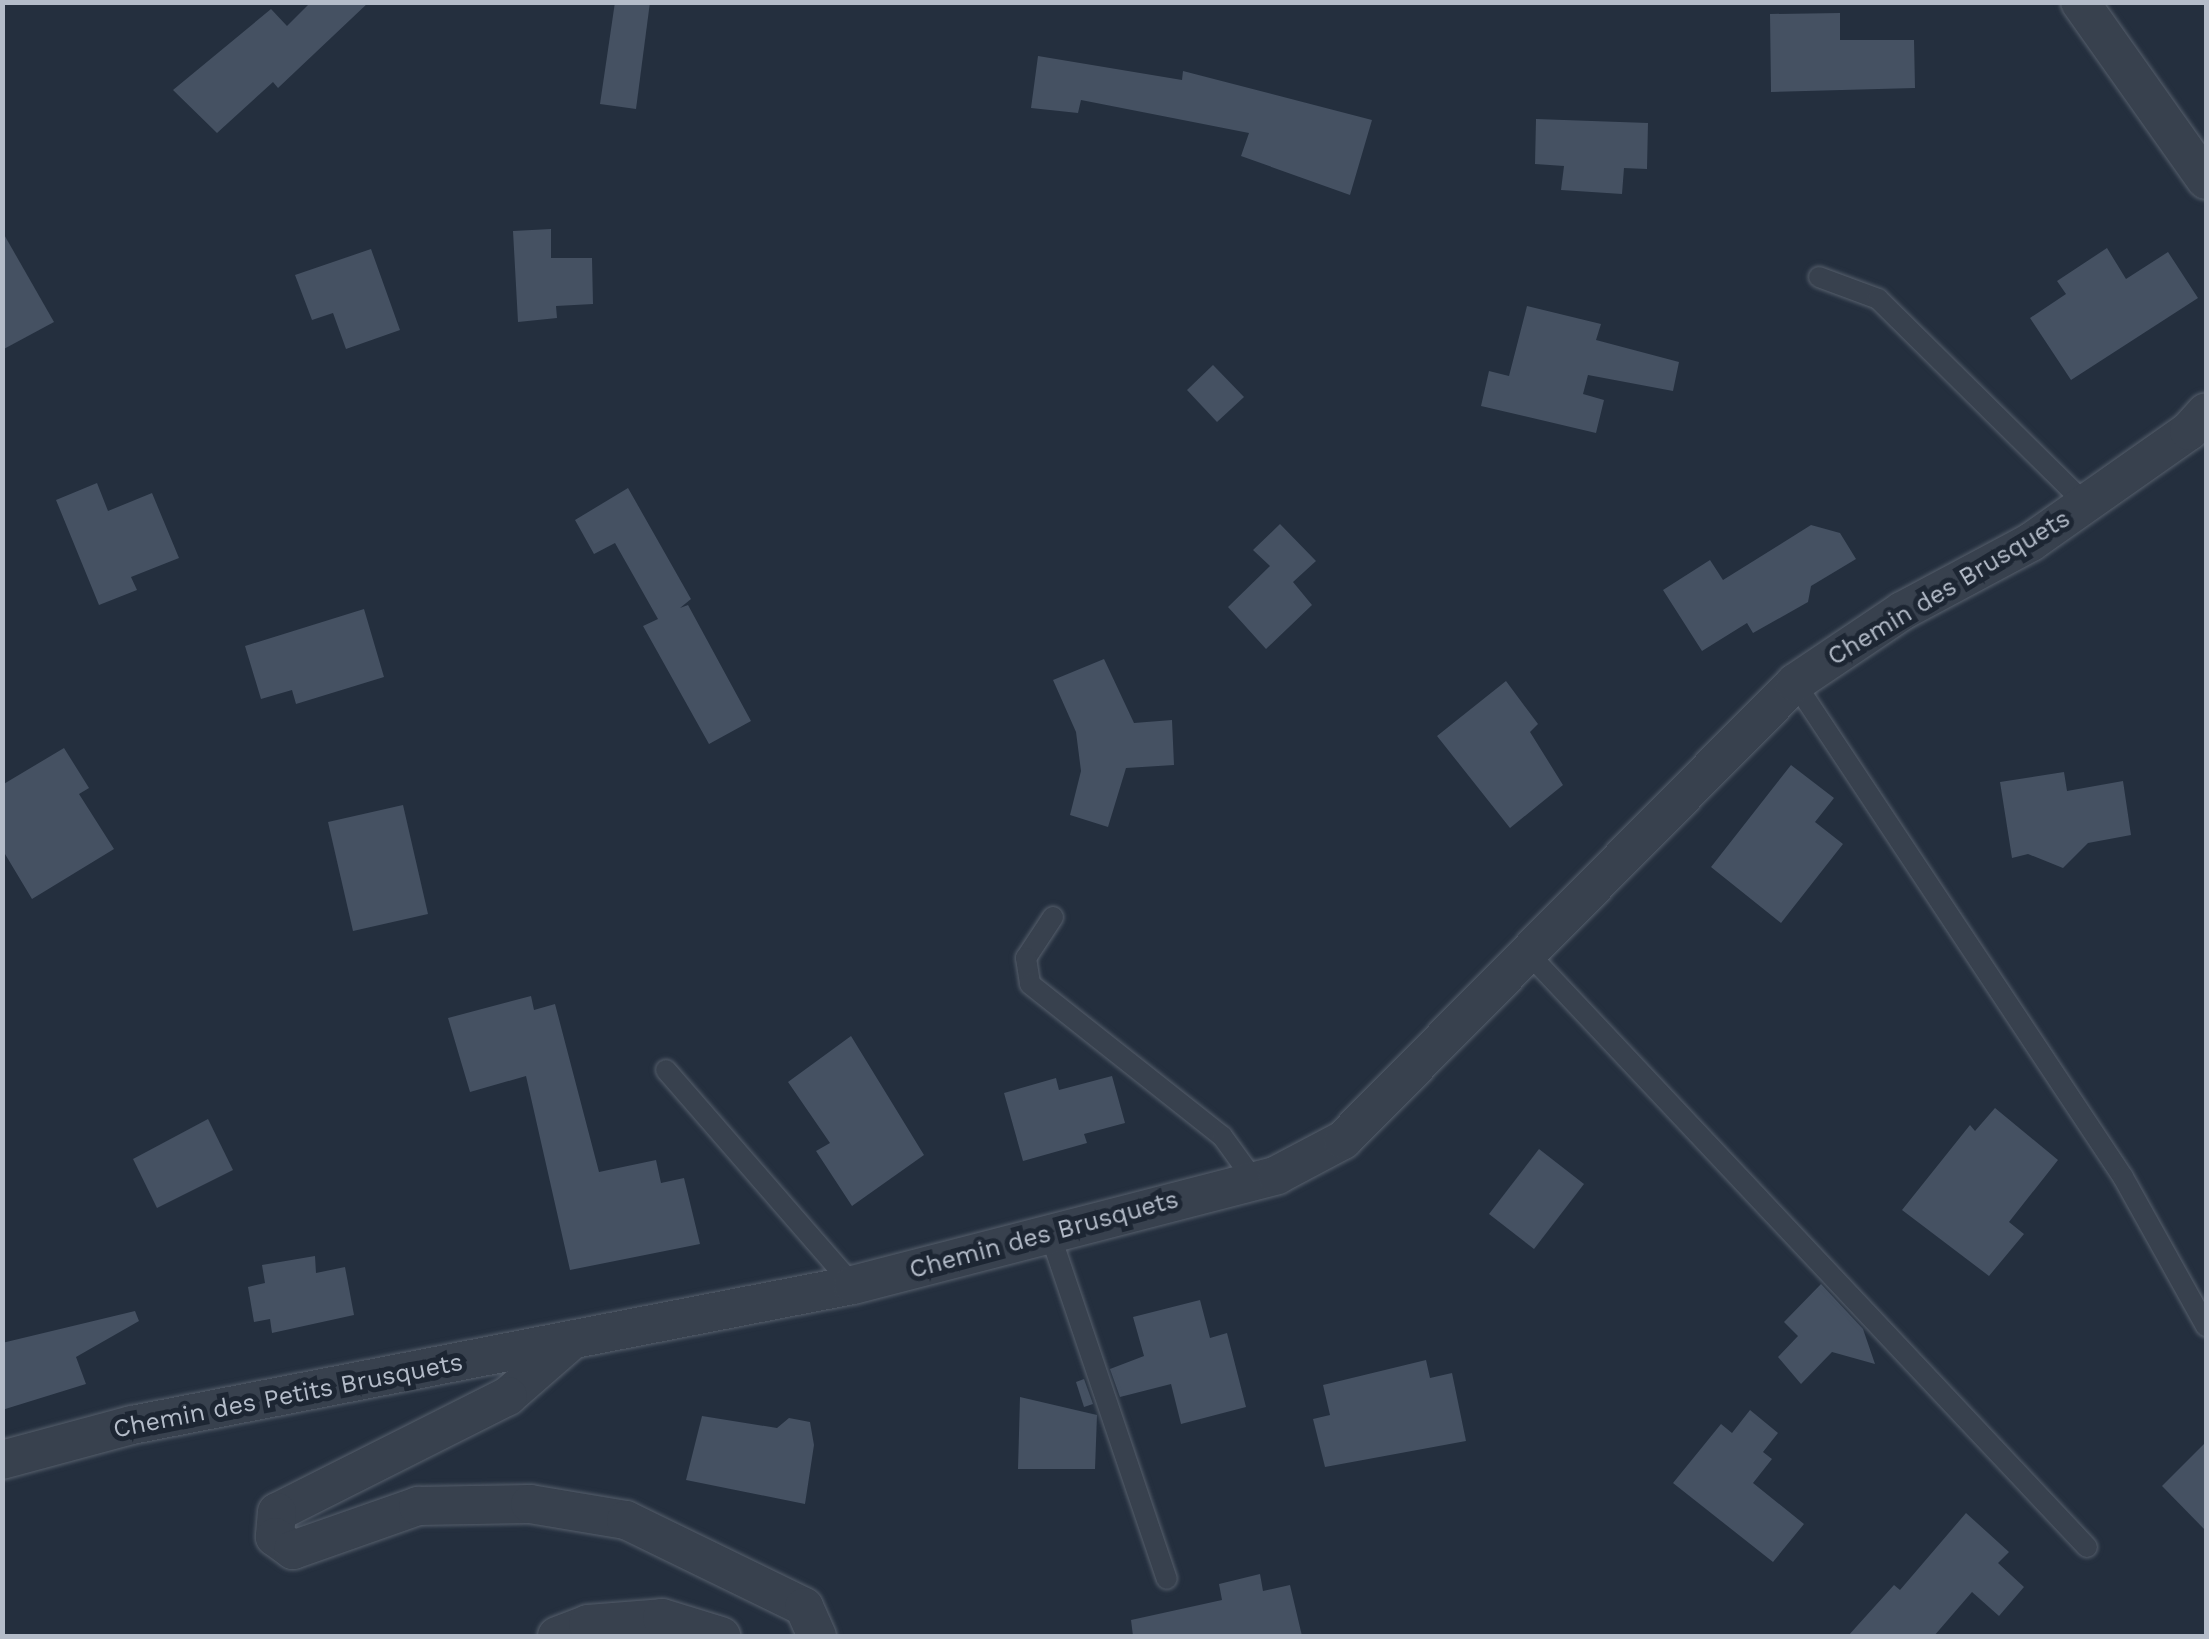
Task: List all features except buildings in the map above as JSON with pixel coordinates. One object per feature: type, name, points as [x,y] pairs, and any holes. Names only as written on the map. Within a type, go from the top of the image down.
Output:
[{"type":"street","points":[[2080,2],[2206,180]]},
{"type":"street","name":"Chemin des Brusquets","points":[[574,1338],[853,1285],[1254,1180],[1344,1140],[1795,684],[1902,611],[2031,542],[2206,412]]},
{"type":"street","points":[[574,1338],[508,1396],[276,1512],[275,1536],[293,1550],[418,1506],[530,1504],[626,1520],[804,1607],[817,1636]]},
{"type":"street","name":"Chemin des Petits Brusquets","points":[[2,1460],[132,1425],[574,1338]]},
{"type":"street","points":[[557,1636],[588,1624],[662,1618],[721,1636]]},
{"type":"lane","points":[[1819,276],[1878,299],[2086,504]]},
{"type":"lane","points":[[1795,684],[2123,1177],[2206,1326]]},
{"type":"lane","points":[[1053,917],[1026,958],[1030,984],[1222,1136],[1254,1180]]},
{"type":"lane","points":[[1527,952],[2086,1546]]},
{"type":"lane","points":[[666,1070],[853,1285]]},
{"type":"lane","points":[[1050,1234],[1167,1578]]}]
